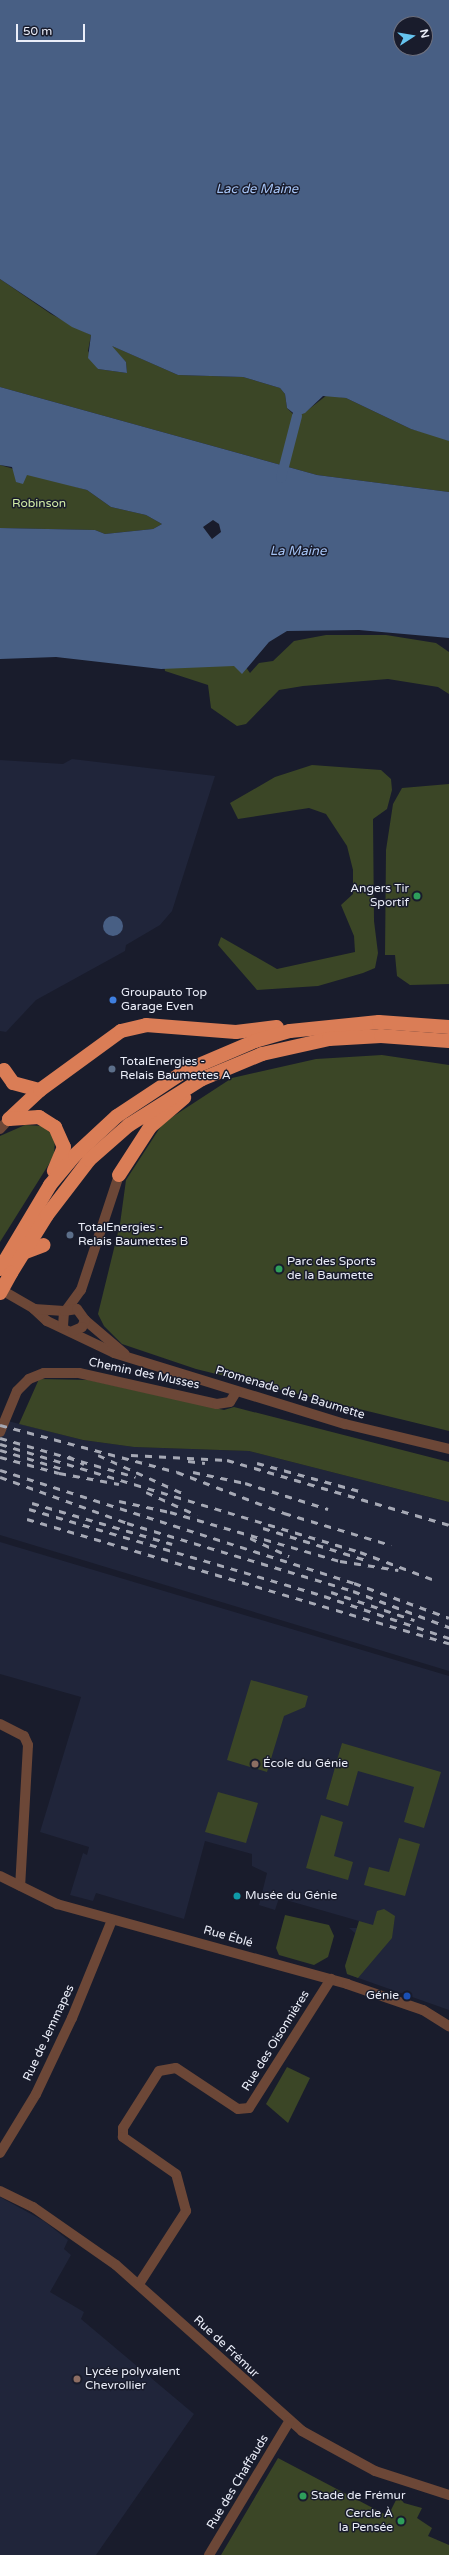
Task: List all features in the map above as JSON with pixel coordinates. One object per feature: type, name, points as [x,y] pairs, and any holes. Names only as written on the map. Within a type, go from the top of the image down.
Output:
[{"type":"highway","points":[[50,1185],[92,1138],[152,1091],[219,1055],[290,1031],[379,1022],[449,1027]]},
{"type":"highway","points":[[4,1124],[40,1090],[121,1032],[146,1025],[236,1032],[278,1027],[290,1031]]},
{"type":"highway","points":[[4,1270],[23,1253],[66,1187],[90,1160],[129,1125],[202,1079],[262,1054],[329,1039],[381,1036],[449,1041]]},
{"type":"highway","points":[[4,1070],[13,1083],[40,1090]]},
{"type":"highway","points":[[119,1174],[150,1127],[202,1079]]},
{"type":"highway","points":[[0,1293],[4,1270],[50,1185],[64,1148],[55,1127],[39,1117],[4,1124]]},
{"type":"highway","points":[[23,1253],[44,1245]]},
{"type":"street","points":[[63,1326],[66,1310],[81,1290],[119,1174]]},
{"type":"street","name":"Promenade de la Baumette","points":[[0,1289],[34,1309],[47,1322],[63,1326],[114,1353],[125,1354],[236,1392],[345,1424],[449,1450]]},
{"type":"street","points":[[73,1332],[82,1327],[84,1316],[81,1290]]},
{"type":"street","name":"Promenade de la Baumette","points":[[34,1309],[66,1310],[84,1316],[125,1354]]},
{"type":"street","name":"Chemin des Musses","points":[[0,1432],[21,1386],[34,1377],[49,1372],[79,1373],[135,1383],[217,1404],[230,1402],[236,1392]]},
{"type":"street","points":[[0,1724],[28,1742],[20,1886]]},
{"type":"street","name":"Rue Éblé","points":[[0,1876],[57,1904],[331,1979],[423,2010],[449,2026]]},
{"type":"street","name":"Rue de Jemmapes","points":[[0,2153],[36,2094],[112,1920]]},
{"type":"street","name":"Rue des Oisonnières","points":[[139,2284],[186,2211],[176,2174],[128,2144],[123,2137],[123,2128],[159,2071],[176,2068],[238,2109],[248,2108],[331,1979]]},
{"type":"street","name":"Rue de Frémur","points":[[0,2191],[33,2207],[139,2284],[289,2422],[369,2468],[449,2495]]},
{"type":"street","name":"Rue des Chaffauds","points":[[209,2555],[289,2422]]},
{"type":"shaded area","points":[[72,759],[215,776],[172,911],[160,925],[126,945],[125,951],[36,1000],[6,1032],[0,1031],[0,760],[63,764]]},
{"type":"shaded area","points":[[0,1419],[83,1440],[134,1447],[249,1451],[449,1502],[449,1671],[0,1535]]},
{"type":"shaded area","name":"École du Génie","points":[[0,1542],[449,1676],[449,2010],[347,1974],[345,1966],[355,1933],[349,1928],[357,1928],[359,1921],[279,1898],[275,1910],[259,1905],[267,1873],[252,1866],[252,1854],[205,1841],[184,1919],[96,1893],[93,1901],[70,1895],[83,1853],[87,1855],[89,1847],[40,1832],[81,1697],[0,1674]]},
{"type":"shaded area","name":"Lycée polyvalent Chevrollier","points":[[0,2197],[44,2221],[68,2240],[64,2249],[71,2255],[50,2292],[84,2312],[81,2319],[194,2414],[96,2555],[0,2555]]},
{"type":"green space","points":[[0,279],[51,314],[91,335],[88,351],[98,369],[127,373],[126,362],[110,345],[178,375],[243,377],[280,388],[285,394],[287,408],[294,415],[304,413],[327,395],[346,398],[411,429],[442,437],[449,441],[449,492],[317,475],[0,387]]},
{"type":"green space","name":"Robinson","points":[[0,465],[87,490],[111,507],[146,515],[162,524],[153,529],[105,534],[95,530],[0,528]]},
{"type":"green space","points":[[326,635],[386,635],[436,643],[449,652],[449,694],[438,687],[388,679],[303,686],[279,690],[246,724],[237,726],[211,708],[208,685],[165,671],[162,651],[242,662],[250,673],[259,663],[273,661],[294,641]]},
{"type":"green space","points":[[312,765],[381,770],[391,779],[392,790],[387,809],[373,819],[374,921],[378,953],[375,968],[318,986],[257,990],[218,945],[221,937],[277,969],[355,952],[354,936],[341,905],[353,894],[353,870],[347,846],[326,814],[309,808],[238,819],[230,803],[275,777]]},
{"type":"green space","points":[[449,784],[449,984],[410,985],[397,976],[395,955],[385,955],[386,850],[393,804],[402,788]]},
{"type":"green space","name":"Parc des Sports de la Baumette","points":[[382,1055],[449,1065],[449,1431],[196,1369],[122,1344],[104,1326],[98,1314],[120,1224],[126,1180],[163,1123],[232,1078],[316,1059]]},
{"type":"green space","points":[[25,1125],[44,1126],[55,1138],[54,1156],[0,1242],[0,1136]]},
{"type":"green space","points":[[39,1379],[89,1380],[224,1410],[234,1407],[449,1462],[449,1502],[249,1451],[134,1447],[83,1440],[19,1424]]},
{"type":"green space","points":[[251,1680],[308,1696],[305,1707],[284,1716],[267,1772],[227,1760]]},
{"type":"green space","points":[[342,1743],[441,1772],[424,1828],[404,1822],[414,1787],[358,1771],[348,1806],[326,1799]]},
{"type":"green space","points":[[218,1792],[258,1803],[246,1843],[205,1832]]},
{"type":"green space","points":[[321,1815],[343,1822],[334,1856],[353,1862],[348,1880],[306,1868]]},
{"type":"green space","points":[[399,1838],[420,1844],[405,1896],[364,1885],[369,1867],[389,1872]]},
{"type":"green space","points":[[384,1909],[395,1916],[392,1938],[358,1978],[347,1974],[345,1966],[359,1921],[373,1925],[377,1911]]},
{"type":"green space","points":[[285,1915],[329,1925],[334,1936],[328,1957],[314,1965],[279,1955],[276,1948]]},
{"type":"green space","points":[[287,2067],[310,2078],[288,2123],[266,2104]]},
{"type":"green space","name":"Stade de Frémur","points":[[278,2458],[388,2516],[398,2496],[404,2503],[422,2508],[417,2518],[432,2528],[428,2536],[449,2545],[449,2555],[221,2555]]},
{"type":"water","name":"Lac de Maine","points":[[0,0],[449,0],[449,441],[411,429],[346,398],[323,396],[305,413],[297,416],[287,408],[285,394],[280,388],[243,377],[178,375],[112,346],[126,362],[127,373],[98,369],[88,358],[91,335],[72,327],[0,279]]},
{"type":"water","name":"La Maine","points":[[0,387],[317,475],[449,492],[449,638],[359,630],[287,631],[269,642],[242,674],[234,666],[161,669],[56,657],[0,659],[0,528],[95,530],[105,534],[153,529],[162,524],[146,515],[111,507],[87,490],[27,475],[23,484],[16,482],[12,467],[0,465]],"holes":[[[213,520],[219,524],[221,532],[212,539],[203,527]]]},
{"type":"water","points":[[109,916],[117,916],[123,922],[123,930],[117,936],[109,936],[103,930],[103,922]]},
{"type":"waterway","points":[[281,478],[297,416]]},
{"type":"railway","points":[[0,1425],[177,1472],[284,1513],[391,1545]]},
{"type":"railway","points":[[0,1438],[136,1477]]},
{"type":"railway","points":[[0,1444],[360,1552],[432,1579]]},
{"type":"railway","points":[[0,1450],[63,1469]]},
{"type":"railway","points":[[98,1455],[182,1493]]},
{"type":"railway","points":[[131,1455],[227,1460],[449,1525]]},
{"type":"railway","points":[[68,1456],[84,1464]]},
{"type":"railway","points":[[0,1457],[59,1473],[119,1484]]},
{"type":"railway","points":[[188,1461],[205,1463]]},
{"type":"railway","points":[[257,1463],[363,1492]]},
{"type":"railway","points":[[0,1470],[354,1583],[449,1618]]},
{"type":"railway","points":[[193,1472],[245,1483],[328,1509]]},
{"type":"railway","points":[[0,1477],[127,1523],[353,1591],[449,1627]]},
{"type":"railway","points":[[146,1492],[197,1515]]},
{"type":"railway","points":[[119,1501],[170,1512],[340,1561],[398,1570]]},
{"type":"railway","points":[[32,1503],[172,1544]]},
{"type":"railway","points":[[29,1509],[324,1596],[449,1638]]},
{"type":"railway","points":[[27,1519],[449,1643]]},
{"type":"railway","points":[[263,1528],[369,1561]]},
{"type":"railway","points":[[250,1538],[289,1556]]},
{"type":"railway","points":[[331,1592],[414,1620]]},
{"type":"place","name":"Angers Tir Sportif","points":[[417,896]]},
{"type":"place","name":"Groupauto Top Garage Even","points":[[113,1000]]},
{"type":"place","name":"TotalEnergies - Relais Baumettes A","points":[[112,1069]]},
{"type":"place","name":"TotalEnergies - Relais Baumettes B","points":[[70,1235]]},
{"type":"place","name":"Parc des Sports de la Baumette","points":[[279,1269]]},
{"type":"place","name":"École du Génie","points":[[255,1764]]},
{"type":"place","name":"Musée du Génie","points":[[237,1896]]},
{"type":"place","name":"Génie","points":[[407,1996]]},
{"type":"place","name":"Lycée polyvalent Chevrollier","points":[[77,2379]]},
{"type":"place","name":"Stade de Frémur","points":[[303,2496]]},
{"type":"place","name":"Cercle À la Pensée","points":[[401,2521]]}]
